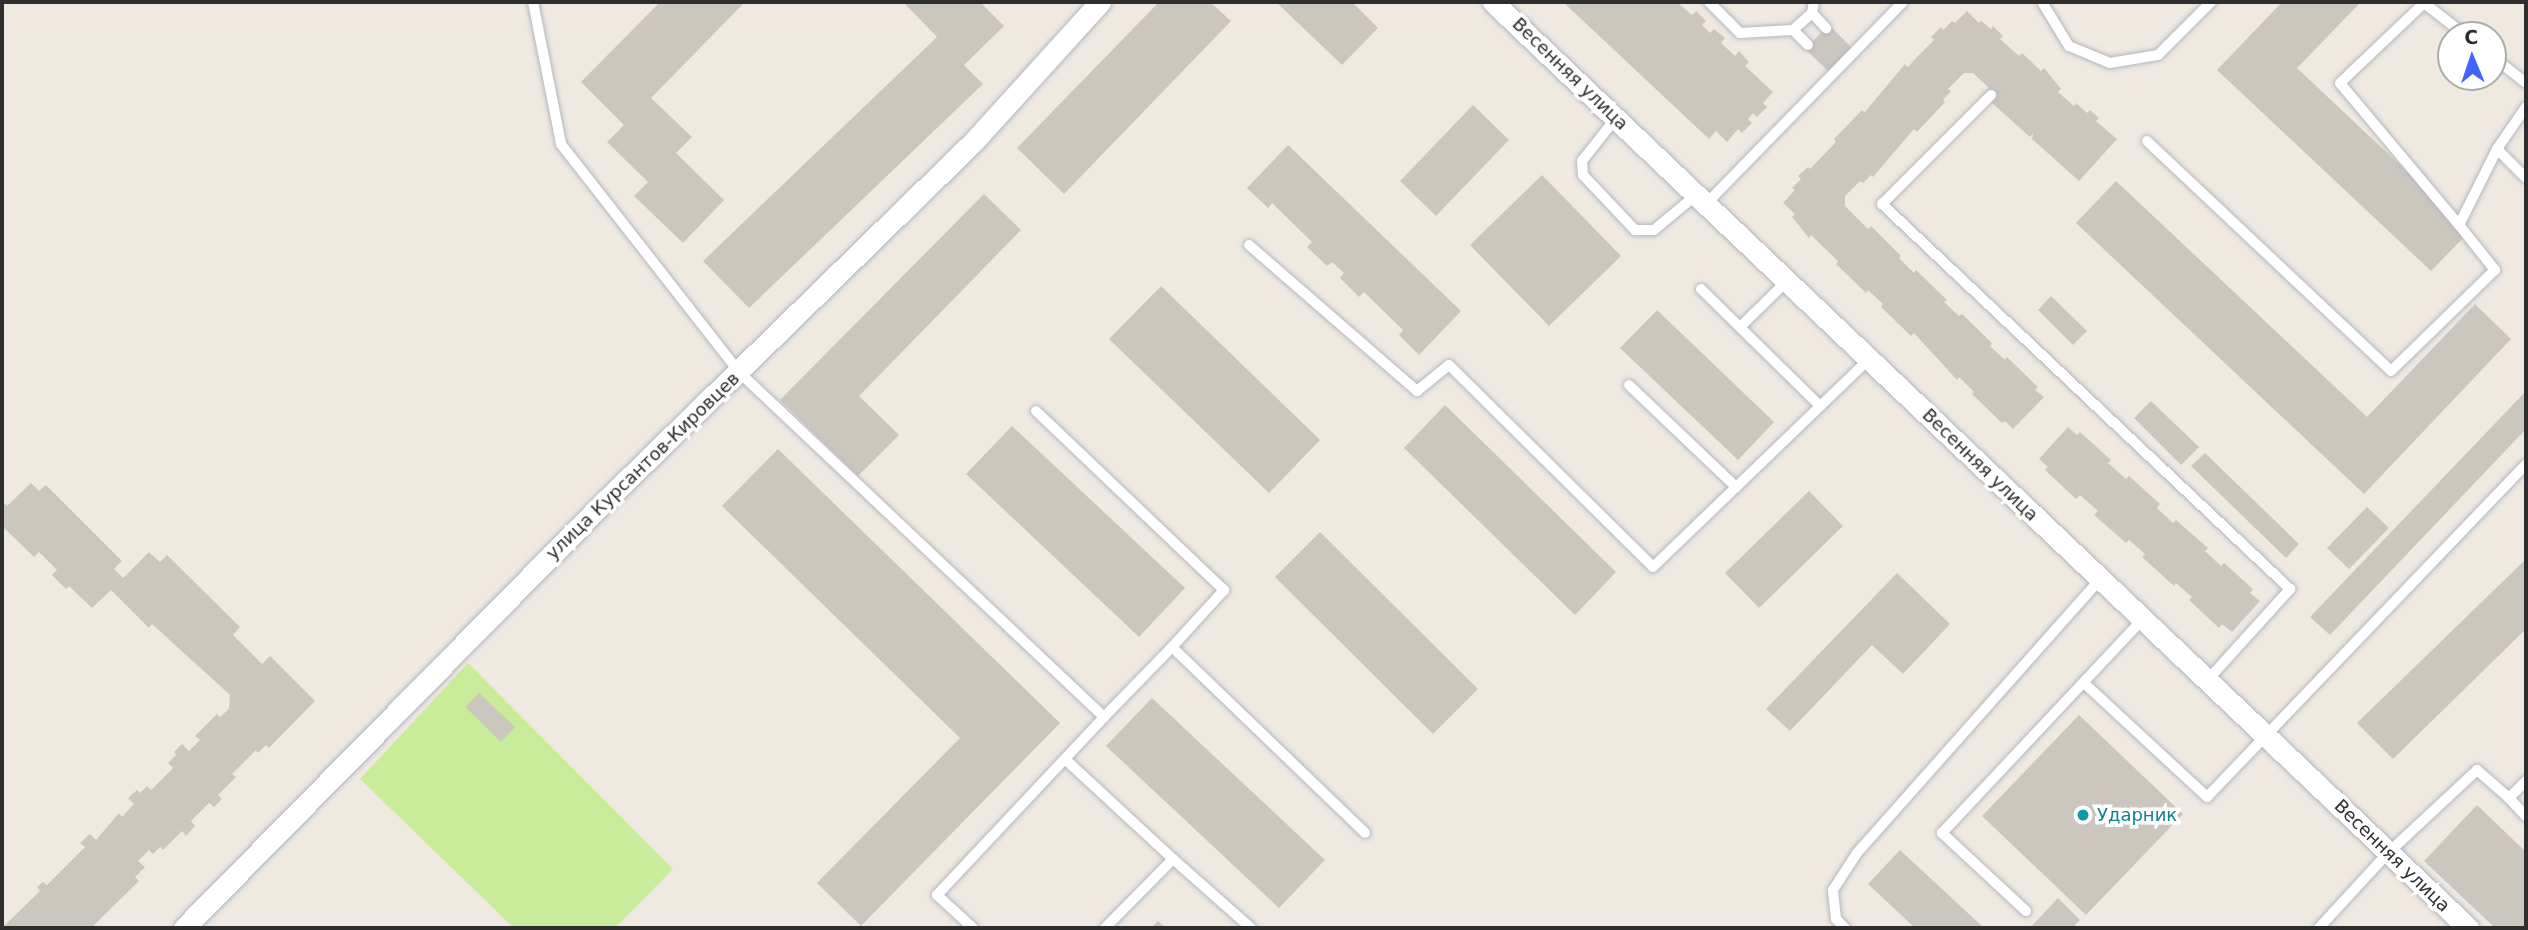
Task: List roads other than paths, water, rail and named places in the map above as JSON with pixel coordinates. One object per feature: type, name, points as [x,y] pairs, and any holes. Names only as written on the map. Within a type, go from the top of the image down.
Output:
[{"type":"street","name":"улица Курсантов-Кировцев","points":[[184,928],[595,511],[740,373],[974,141],[1100,2]]},
{"type":"street","name":"Весенняя улица","points":[[1493,2],[2468,928]]},
{"type":"lane","points":[[533,2],[561,144],[740,373],[1104,717]]},
{"type":"lane","points":[[1709,2],[1740,33],[1793,30],[1813,7],[1826,28]]},
{"type":"lane","points":[[1616,118],[1582,161],[1583,175],[1635,230],[1654,230],[1701,200],[1903,2]]},
{"type":"lane","points":[[2042,2],[2069,46],[2110,63],[2158,55],[2211,2]]},
{"type":"lane","points":[[2147,141],[2391,371],[2495,270],[2340,83],[2424,3],[2447,21]]},
{"type":"lane","points":[[1793,30],[1808,45]]},
{"type":"lane","points":[[2507,68],[2526,83]]},
{"type":"lane","points":[[1991,95],[1882,204],[2290,589],[2207,681]]},
{"type":"lane","points":[[2459,225],[2497,149],[2526,107]]},
{"type":"lane","points":[[2497,149],[2526,178]]},
{"type":"lane","points":[[1249,245],[1417,391],[1449,365],[1653,567],[1869,359]]},
{"type":"lane","points":[[1740,327],[1787,281]]},
{"type":"lane","points":[[1701,289],[1820,406]]},
{"type":"lane","points":[[1629,385],[1736,487]]},
{"type":"lane","points":[[973,928],[937,895],[1224,590],[1036,411]]},
{"type":"lane","points":[[2084,682],[2207,797],[2526,464]]},
{"type":"lane","points":[[1845,928],[1836,919],[1833,890],[1857,853],[2100,579]]},
{"type":"lane","points":[[2026,911],[1942,833],[2143,619]]},
{"type":"lane","points":[[1172,647],[1365,833]]},
{"type":"lane","points":[[1066,760],[1251,928]]},
{"type":"lane","points":[[2319,928],[2389,853],[2477,770],[2526,816]]},
{"type":"lane","points":[[2509,798],[2526,781]]},
{"type":"lane","points":[[1105,928],[1173,859]]},
{"type":"place","name":"Ударник","points":[[2083,815]]}]
